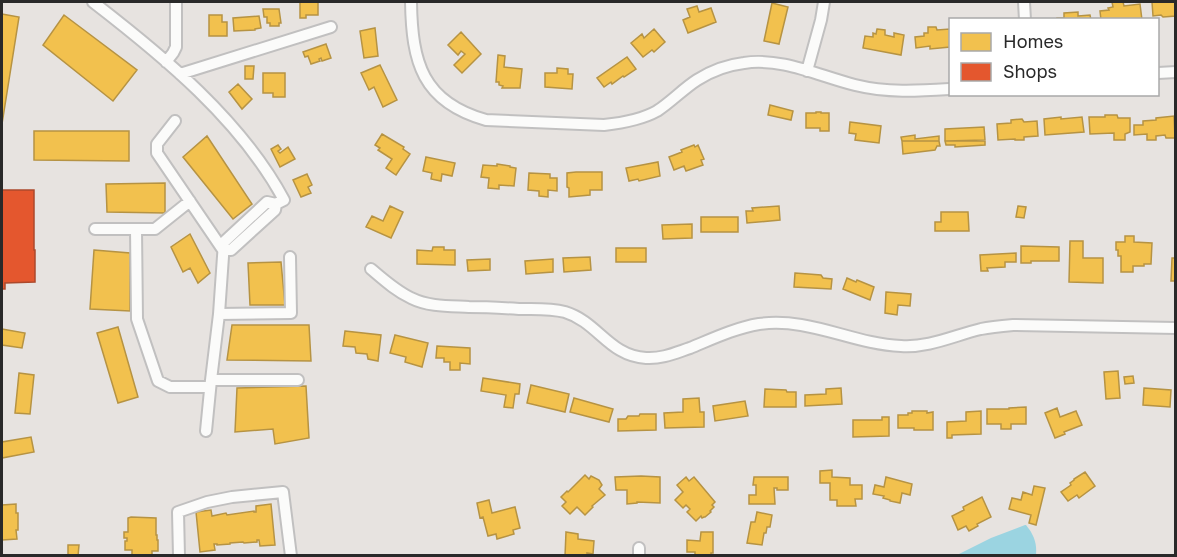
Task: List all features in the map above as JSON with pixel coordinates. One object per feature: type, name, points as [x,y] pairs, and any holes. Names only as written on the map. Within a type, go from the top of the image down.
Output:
[{"type":"street","points":[[93,2],[131,31],[180,74],[234,128],[252,150],[280,202],[231,250],[224,250]]},
{"type":"street","points":[[166,62],[176,47],[176,2]]},
{"type":"street","points":[[411,2],[414,51],[427,81],[438,95],[452,106],[468,115],[486,120],[618,124],[657,111],[696,80],[712,72],[726,66],[746,63],[781,64],[876,89],[907,91],[949,89]]},
{"type":"street","points":[[807,71],[824,2]]},
{"type":"street","points":[[1024,2],[1025,18]]},
{"type":"street","points":[[180,74],[331,27]]},
{"type":"street","points":[[1159,73],[1176,72]]},
{"type":"street","points":[[175,121],[157,144],[157,153],[224,250],[206,431]]},
{"type":"street","points":[[95,229],[155,229],[190,201]]},
{"type":"street","points":[[135,229],[136,319],[158,381],[170,387],[298,380]]},
{"type":"street","points":[[219,314],[291,313],[290,257]]},
{"type":"street","points":[[370,269],[413,299],[435,305],[553,310],[576,316],[595,329],[618,350],[631,356],[645,358],[669,355],[741,328],[759,324],[808,326],[875,344],[903,347],[926,345],[981,329],[1013,325],[1176,328]]},
{"type":"street","points":[[179,555],[178,512],[207,502],[232,497],[283,492],[291,555]]},
{"type":"water","points":[[1026,525],[1034,539],[1036,555],[957,555],[991,538]]},
{"type":"building: Homes","points":[[300,2],[318,2],[318,15],[306,15],[306,18],[300,18]]},
{"type":"building: Homes","points":[[1112,2],[1123,2],[1124,6],[1140,4],[1142,18],[1101,18],[1100,11],[1113,7]]},
{"type":"building: Homes","points":[[1152,2],[1176,2],[1176,16],[1153,16]]},
{"type":"building: Homes","points":[[772,3],[788,7],[779,44],[764,41]]},
{"type":"building: Homes","points":[[697,6],[699,12],[711,8],[716,22],[688,33],[683,20],[690,17],[687,9]]},
{"type":"building: Homes","points":[[263,9],[279,9],[281,23],[279,26],[270,26],[270,23],[267,23]]},
{"type":"building: Homes","points":[[1078,12],[1078,16],[1090,15],[1091,18],[1064,18],[1064,13]]},
{"type":"building: Homes","points":[[2,14],[19,17],[2,124]]},
{"type":"building: Homes","points":[[64,15],[137,70],[113,101],[43,45]]},
{"type":"building: Homes","points":[[209,15],[222,15],[222,22],[227,22],[227,36],[209,36]]},
{"type":"building: Homes","points":[[259,16],[261,28],[234,31],[233,18]]},
{"type":"building: Homes","points":[[928,27],[936,27],[937,30],[949,29],[949,47],[916,48],[915,37],[928,33]]},
{"type":"building: Homes","points":[[375,28],[378,56],[364,58],[360,31]]},
{"type":"building: Homes","points":[[654,29],[665,42],[654,52],[652,50],[643,57],[631,43],[642,34],[644,38]]},
{"type":"building: Homes","points":[[877,29],[885,30],[885,35],[894,37],[894,33],[904,35],[901,55],[863,48],[865,36],[873,37]]},
{"type":"building: Homes","points":[[461,32],[481,54],[462,73],[454,65],[465,54],[461,51],[458,55],[448,45]]},
{"type":"building: Homes","points":[[326,44],[331,58],[322,61],[321,58],[320,61],[311,64],[308,56],[305,57],[303,52]]},
{"type":"building: Homes","points":[[498,55],[505,56],[504,67],[522,69],[520,88],[502,88],[499,82],[496,82]]},
{"type":"building: Homes","points":[[627,57],[636,69],[604,87],[597,78]]},
{"type":"building: Homes","points":[[380,65],[397,100],[383,107],[374,87],[369,90],[361,73]]},
{"type":"building: Homes","points":[[245,66],[254,66],[253,79],[245,79]]},
{"type":"building: Homes","points":[[557,68],[568,69],[568,74],[573,74],[572,89],[545,87],[545,73],[557,73]]},
{"type":"building: Homes","points":[[263,73],[285,73],[285,97],[273,97],[273,93],[263,93]]},
{"type":"building: Homes","points":[[238,84],[252,99],[242,109],[229,92]]},
{"type":"building: Homes","points":[[770,105],[793,111],[791,120],[768,115]]},
{"type":"building: Homes","points":[[806,113],[829,113],[829,131],[820,131],[820,128],[806,128]]},
{"type":"building: Homes","points":[[1105,115],[1130,118],[1130,132],[1125,134],[1125,140],[1114,140],[1114,133],[1090,134],[1089,117],[1105,117]]},
{"type":"building: Homes","points":[[1174,116],[1175,138],[1166,138],[1165,135],[1156,136],[1156,140],[1147,140],[1147,134],[1134,135],[1134,125],[1143,125],[1143,121],[1156,120],[1156,118]]},
{"type":"building: Homes","points":[[1061,117],[1061,119],[1082,117],[1084,132],[1045,135],[1044,119]]},
{"type":"building: Homes","points":[[1022,119],[1024,122],[1037,121],[1038,136],[1024,137],[1024,140],[998,140],[997,124]]},
{"type":"building: Homes","points":[[850,122],[881,126],[879,143],[855,140],[856,134],[849,133]]},
{"type":"building: Homes","points":[[984,127],[985,140],[945,141],[945,129]]},
{"type":"building: Homes","points":[[34,131],[129,131],[129,161],[34,160]]},
{"type":"building: Homes","points":[[382,134],[404,147],[403,149],[410,154],[396,175],[386,168],[392,159],[378,150],[380,148],[375,145]]},
{"type":"building: Homes","points":[[915,135],[915,139],[939,136],[939,141],[902,141],[901,137]]},
{"type":"building: Homes","points":[[207,136],[252,204],[233,219],[183,157]]},
{"type":"building: Homes","points":[[902,141],[939,141],[940,146],[937,146],[935,150],[903,154]]},
{"type":"building: Homes","points":[[945,141],[985,141],[985,145],[955,147],[955,145],[946,145]]},
{"type":"building: Homes","points":[[278,145],[281,149],[278,151],[280,153],[288,147],[295,159],[280,167],[271,149]]},
{"type":"building: Homes","points":[[694,145],[695,147],[698,145],[704,159],[701,160],[703,165],[686,171],[684,166],[674,170],[669,157]]},
{"type":"building: Homes","points":[[426,157],[455,163],[452,176],[442,174],[441,181],[431,179],[432,173],[423,171]]},
{"type":"building: Homes","points":[[658,162],[660,176],[629,181],[626,168]]},
{"type":"building: Homes","points":[[497,164],[516,168],[514,186],[499,185],[499,189],[488,188],[489,178],[481,177],[483,165],[497,166]]},
{"type":"building: Homes","points":[[602,172],[602,190],[590,190],[590,195],[569,197],[567,173]]},
{"type":"building: Homes","points":[[529,173],[550,174],[550,178],[557,178],[557,191],[548,190],[548,197],[539,196],[539,191],[528,190]]},
{"type":"building: Homes","points":[[307,174],[312,185],[308,187],[311,193],[301,197],[293,180]]},
{"type":"building: Homes","points":[[165,183],[165,213],[107,212],[106,184]]},
{"type":"building: Homes","points":[[390,206],[403,212],[391,238],[366,227],[372,216],[383,221]]},
{"type":"building: Homes","points":[[779,206],[780,220],[747,223],[746,211],[753,211],[752,208]]},
{"type":"building: Homes","points":[[1018,206],[1026,207],[1024,218],[1016,217]]},
{"type":"building: Homes","points":[[941,212],[968,212],[969,231],[935,231],[935,222],[941,222]]},
{"type":"building: Homes","points":[[701,217],[738,217],[738,232],[701,232]]},
{"type":"building: Homes","points":[[692,224],[692,238],[663,239],[662,225]]},
{"type":"building: Homes","points":[[190,234],[210,273],[198,283],[190,268],[183,272],[171,247]]},
{"type":"building: Homes","points":[[1125,236],[1134,236],[1134,242],[1152,243],[1151,264],[1133,266],[1133,272],[1121,272],[1121,256],[1118,256],[1116,242],[1125,242]]},
{"type":"building: Homes","points":[[1070,241],[1083,241],[1083,258],[1103,258],[1103,283],[1069,282]]},
{"type":"building: Homes","points":[[1021,246],[1059,247],[1059,261],[1021,263]]},
{"type":"building: Homes","points":[[433,247],[455,250],[455,265],[417,264],[417,250],[432,251]]},
{"type":"building: Homes","points":[[616,248],[646,248],[646,262],[616,262]]},
{"type":"building: Homes","points":[[94,250],[130,253],[130,311],[90,309]]},
{"type":"building: Homes","points":[[1016,253],[1016,262],[1005,262],[1005,267],[987,268],[988,271],[981,271],[980,255]]},
{"type":"building: Homes","points":[[590,257],[591,270],[564,272],[563,258]]},
{"type":"building: Homes","points":[[1172,258],[1176,258],[1176,281],[1171,281]]},
{"type":"building: Homes","points":[[490,259],[490,270],[468,271],[467,260]]},
{"type":"building: Homes","points":[[553,259],[553,272],[526,274],[525,261]]},
{"type":"building: Homes","points":[[281,262],[285,305],[250,305],[248,263]]},
{"type":"building: Homes","points":[[795,273],[821,275],[823,278],[832,279],[831,289],[794,287]]},
{"type":"building: Homes","points":[[847,278],[874,287],[870,300],[843,289]]},
{"type":"building: Homes","points":[[886,292],[911,294],[910,306],[898,305],[897,315],[885,313]]},
{"type":"building: Homes","points":[[232,325],[309,325],[311,361],[227,360]]},
{"type":"building: Homes","points":[[118,327],[138,397],[118,403],[97,333]]},
{"type":"building: Homes","points":[[2,329],[25,333],[22,348],[2,345]]},
{"type":"building: Homes","points":[[345,331],[381,335],[378,361],[368,359],[367,354],[356,353],[355,347],[343,346]]},
{"type":"building: Homes","points":[[395,335],[428,343],[422,367],[405,362],[406,357],[390,353]]},
{"type":"building: Homes","points":[[437,346],[470,348],[470,364],[460,363],[460,370],[450,370],[450,362],[444,362],[444,358],[436,358]]},
{"type":"building: Homes","points":[[1118,371],[1120,398],[1106,399],[1104,372]]},
{"type":"building: Homes","points":[[19,373],[34,375],[30,414],[15,413]]},
{"type":"building: Homes","points":[[1133,376],[1134,383],[1125,384],[1124,377]]},
{"type":"building: Homes","points":[[483,378],[520,384],[519,394],[515,394],[513,408],[504,407],[506,395],[481,391]]},
{"type":"building: Homes","points":[[531,385],[569,394],[565,412],[527,403]]},
{"type":"building: Homes","points":[[306,386],[309,438],[275,444],[273,429],[235,432],[237,388]]},
{"type":"building: Homes","points":[[841,388],[842,404],[805,406],[805,395],[826,394],[826,389]]},
{"type":"building: Homes","points":[[1144,388],[1171,390],[1170,407],[1143,405]]},
{"type":"building: Homes","points":[[765,389],[796,392],[796,407],[764,407]]},
{"type":"building: Homes","points":[[574,398],[613,409],[609,422],[570,412]]},
{"type":"building: Homes","points":[[699,398],[700,412],[704,412],[704,427],[665,428],[664,413],[683,412],[683,399]]},
{"type":"building: Homes","points":[[745,401],[748,416],[715,421],[713,406]]},
{"type":"building: Homes","points":[[1026,407],[1026,424],[1011,424],[1011,429],[1001,429],[1001,424],[987,424],[987,409]]},
{"type":"building: Homes","points":[[1057,408],[1060,417],[1076,411],[1082,425],[1055,438],[1045,413]]},
{"type":"building: Homes","points":[[912,411],[933,412],[933,430],[898,428],[898,415],[908,415]]},
{"type":"building: Homes","points":[[981,411],[981,434],[952,435],[952,438],[947,438],[947,422],[966,421],[966,412]]},
{"type":"building: Homes","points":[[640,414],[656,414],[656,430],[618,431],[618,419]]},
{"type":"building: Homes","points":[[882,417],[889,417],[889,436],[853,437],[853,420],[882,420]]},
{"type":"building: Homes","points":[[31,437],[34,452],[2,458],[2,442]]},
{"type":"building: Homes","points":[[832,470],[832,477],[850,478],[850,485],[862,485],[862,499],[855,499],[856,506],[837,506],[837,500],[830,500],[830,483],[820,483],[820,471]]},
{"type":"building: Homes","points":[[1085,472],[1095,486],[1079,498],[1077,495],[1068,501],[1061,492]]},
{"type":"building: Homes","points":[[585,475],[589,479],[591,476],[599,480],[602,485],[599,489],[605,495],[585,515],[577,507],[570,514],[562,506],[566,502],[561,497]]},
{"type":"building: Homes","points":[[615,477],[660,477],[660,503],[627,504],[627,490],[616,490]]},
{"type":"building: Homes","points":[[686,477],[689,481],[694,477],[715,502],[711,512],[696,521],[687,512],[690,509],[686,505],[683,508],[675,500],[683,492],[677,485]]},
{"type":"building: Homes","points":[[754,477],[788,477],[788,490],[774,488],[775,504],[749,504],[749,495],[756,495],[756,485],[753,485]]},
{"type":"building: Homes","points":[[886,477],[912,484],[910,495],[902,493],[900,503],[873,494],[875,485],[884,487]]},
{"type":"building: Homes","points":[[1034,486],[1045,488],[1036,525],[1029,523],[1031,515],[1009,509],[1012,498],[1021,500],[1023,492],[1032,495]]},
{"type":"building: Homes","points":[[982,497],[991,517],[969,531],[966,526],[958,530],[952,516]]},
{"type":"building: Homes","points":[[489,500],[492,513],[515,507],[520,528],[513,530],[514,534],[497,539],[496,534],[488,536],[483,517],[480,518],[477,503]]},
{"type":"building: Homes","points":[[16,504],[17,539],[2,540],[2,505]]},
{"type":"building: Homes","points":[[271,504],[275,545],[260,546],[259,540],[257,542],[214,544],[215,550],[200,552],[196,512],[211,510],[212,516],[256,512],[256,506]]},
{"type":"building: Homes","points":[[757,512],[772,515],[770,527],[767,527],[764,533],[762,545],[747,543],[751,522],[755,522]]},
{"type":"building: Homes","points":[[128,518],[156,518],[158,551],[152,551],[152,556],[132,556],[132,550],[125,550],[127,538],[124,538],[124,532],[128,532]]},
{"type":"building: Homes","points":[[566,532],[578,534],[578,539],[594,541],[593,554],[565,556]]},
{"type":"building: Homes","points":[[701,532],[713,532],[713,553],[711,556],[690,556],[695,555],[695,552],[687,552],[687,540],[700,541]]},
{"type":"building: Homes","points":[[68,545],[79,545],[78,556],[68,556]]},
{"type":"building: Shops","points":[[2,190],[34,190],[35,282],[5,283],[5,289],[2,289]]}]
